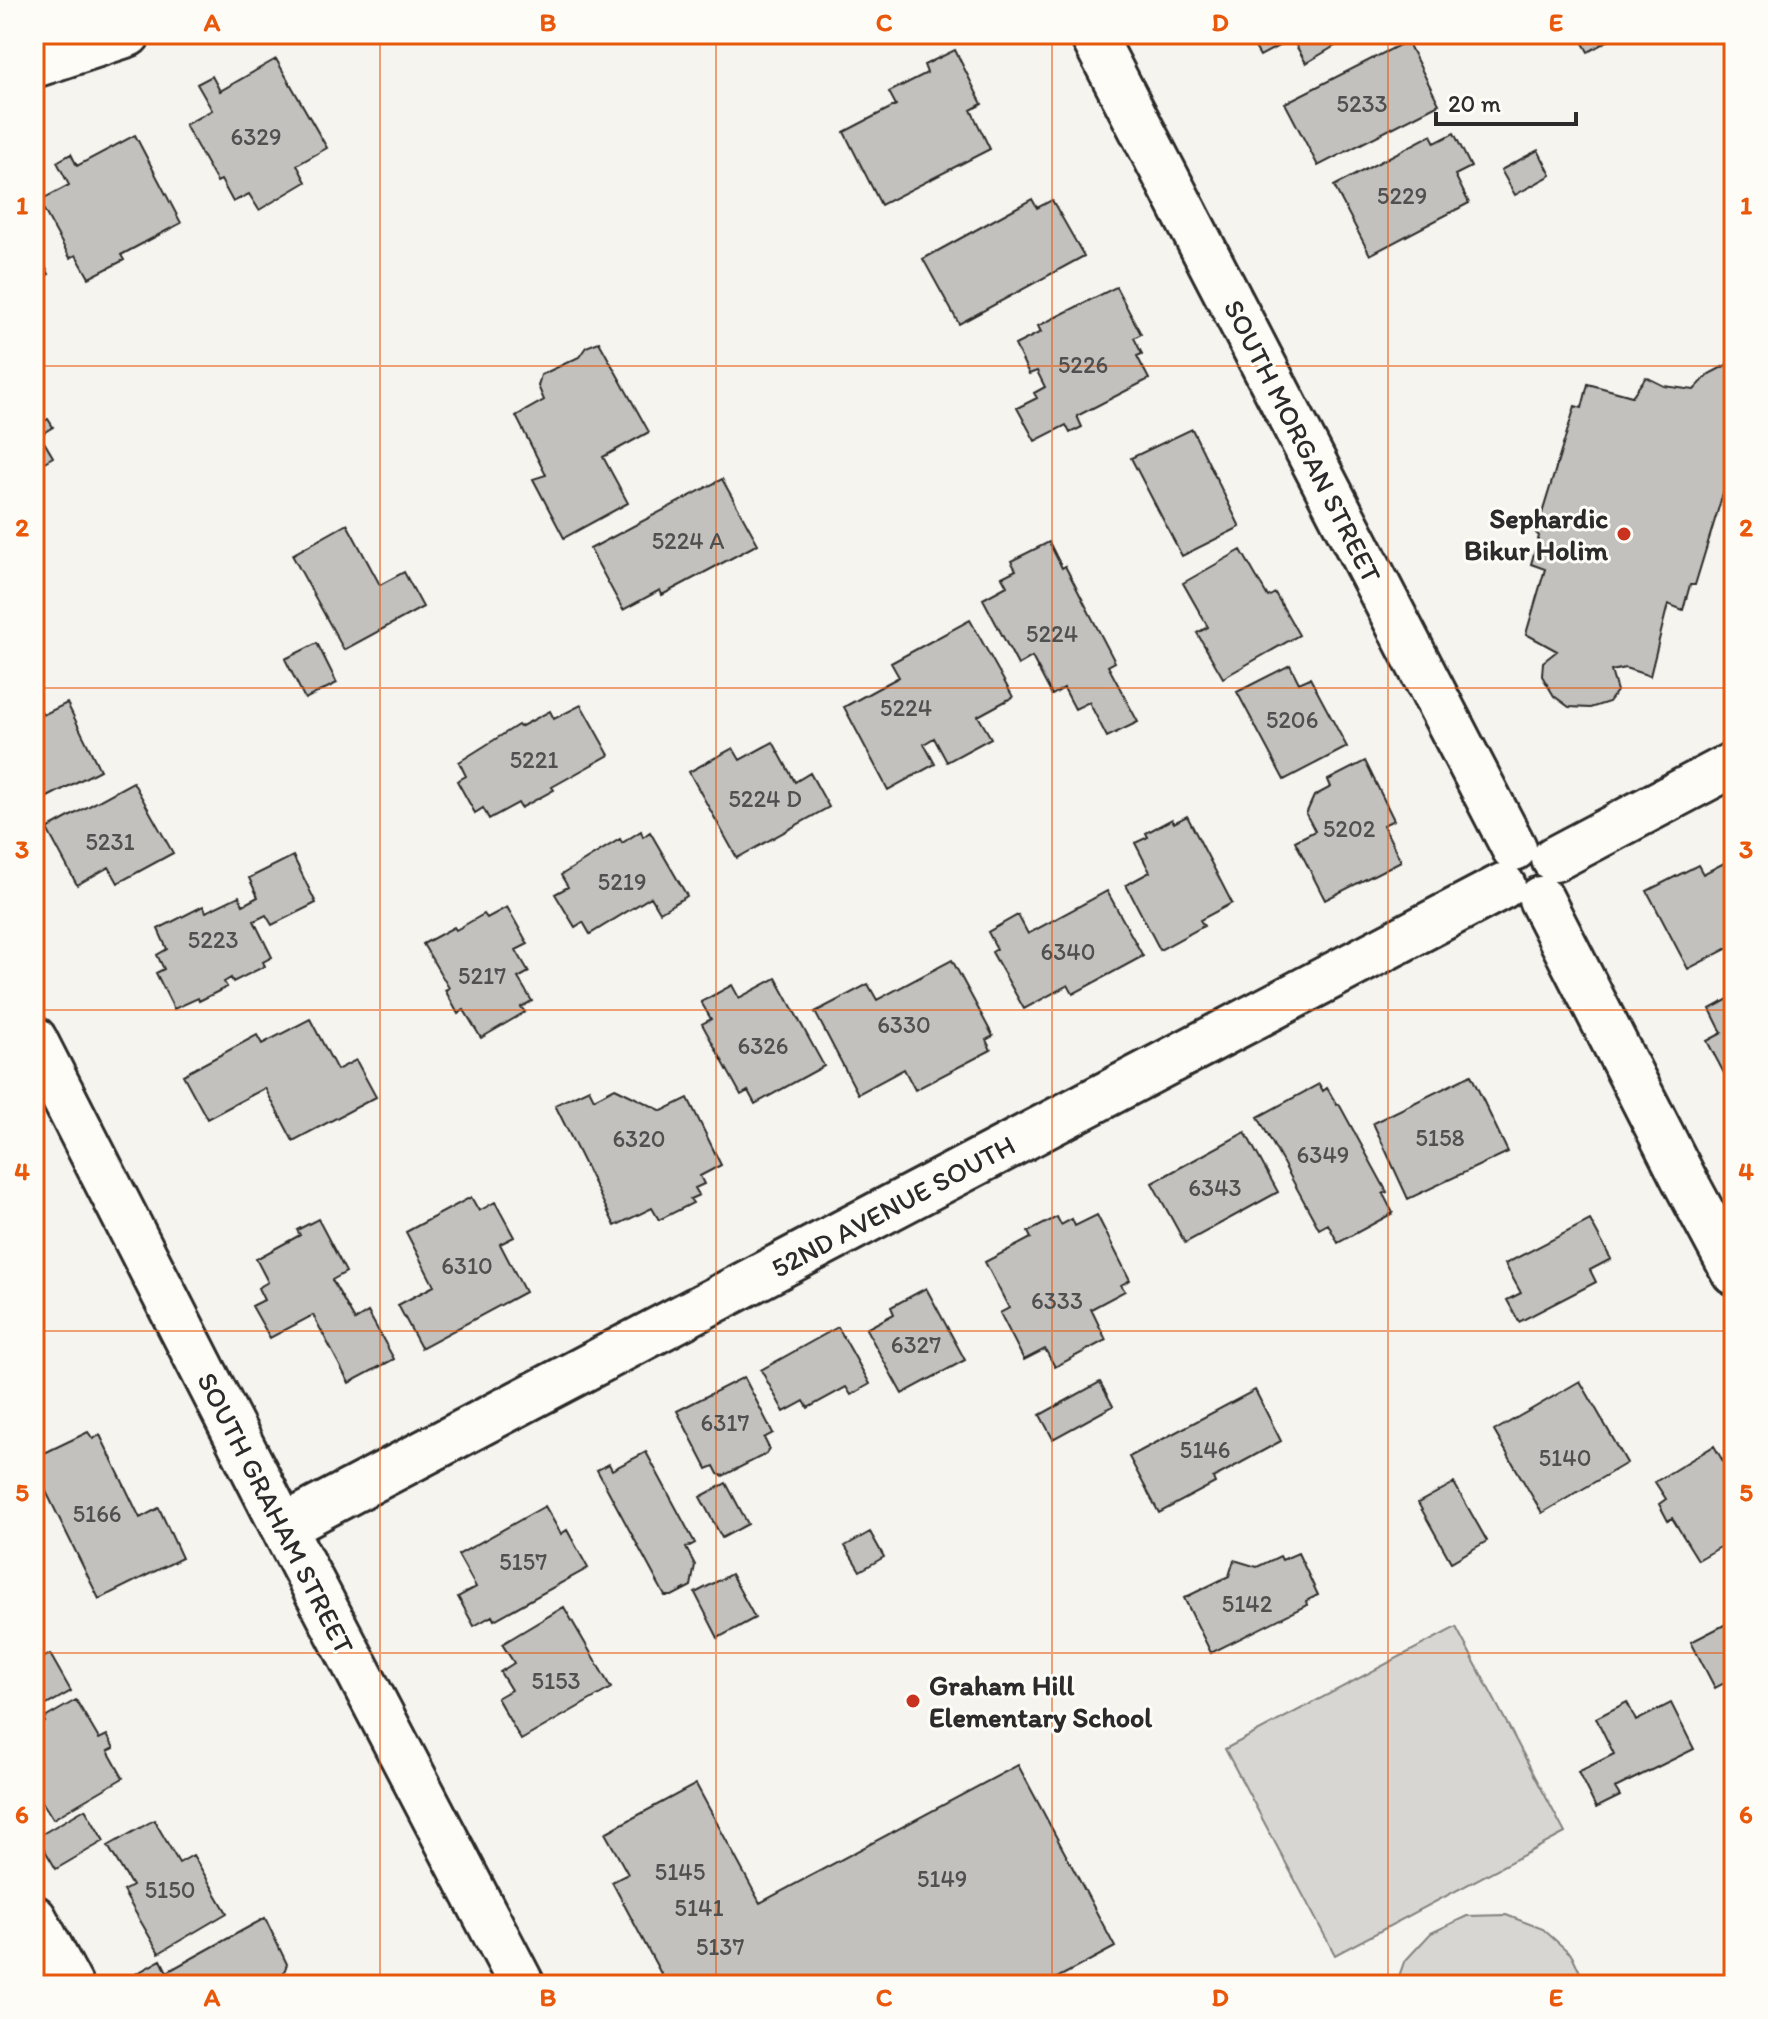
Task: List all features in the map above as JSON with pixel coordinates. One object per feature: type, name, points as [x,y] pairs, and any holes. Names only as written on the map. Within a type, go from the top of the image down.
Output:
[{"type":"street","points":[[34,65],[128,34]]},
{"type":"street","name":"SOUTH MORGAN STREET","points":[[1092,34],[1734,1272]]},
{"type":"street","name":"52ND AVENUE SOUTH","points":[[283,1527],[1734,764]]},
{"type":"street","name":"SOUTH GRAHAM STREET","points":[[34,1039],[50,1110],[283,1527],[522,1985]]},
{"type":"street","points":[[34,1918],[70,1985]]},
{"type":"shaded area","points":[[1456,1627],[1565,1833],[1335,1955],[1225,1749]]},
{"type":"shaded area","points":[[1506,1915],[1543,1929],[1572,1955],[1586,1985],[1396,1985],[1404,1962],[1431,1933],[1467,1916]]},
{"type":"building","points":[[1234,34],[1282,34],[1286,42],[1260,56],[1249,37],[1238,42]]},
{"type":"building","points":[[1294,34],[1335,34],[1340,43],[1306,63],[1294,42],[1297,40]]},
{"type":"building","points":[[1578,34],[1620,34],[1588,52]]},
{"type":"building","points":[[1407,41],[1439,104],[1318,166],[1285,103]]},
{"type":"building","points":[[955,50],[982,104],[971,110],[990,149],[881,205],[844,132],[896,105],[889,92],[927,73],[924,65]]},
{"type":"building","points":[[276,59],[327,148],[297,165],[306,182],[259,210],[249,194],[233,202],[221,180],[217,182],[185,125],[212,110],[197,84],[212,76],[220,91]]},
{"type":"building","points":[[1454,133],[1471,167],[1455,175],[1469,203],[1370,255],[1334,186],[1431,135],[1435,143]]},
{"type":"building","points":[[135,135],[181,223],[121,255],[124,260],[89,278],[76,255],[70,258],[39,201],[69,185],[57,162],[71,154],[77,166]]},
{"type":"building","points":[[1538,150],[1551,175],[1515,195],[1501,170]]},
{"type":"building","points":[[1032,199],[1037,208],[1052,200],[1084,256],[959,324],[923,259]]},
{"type":"building","points":[[34,246],[49,274],[34,282]]},
{"type":"building","points":[[1116,287],[1141,334],[1134,338],[1142,354],[1137,356],[1149,379],[1077,416],[1082,427],[1070,433],[1066,425],[1035,441],[1017,408],[1037,398],[1034,393],[1045,387],[1037,371],[1029,374],[1015,345],[1041,332],[1038,326]]},
{"type":"building","points":[[599,342],[649,432],[603,457],[628,503],[564,538],[533,479],[546,475],[516,416],[544,400],[538,386],[541,375],[579,357],[586,347]]},
{"type":"building","name":"Sephardic Bikur Holim","points":[[1734,361],[1734,474],[1728,477],[1695,585],[1690,585],[1683,610],[1668,604],[1650,676],[1625,668],[1611,671],[1617,691],[1609,702],[1590,708],[1569,707],[1554,696],[1542,676],[1543,662],[1557,651],[1526,634],[1545,569],[1531,564],[1539,536],[1536,533],[1575,406],[1582,408],[1588,384],[1632,396],[1646,377],[1664,386],[1694,390],[1709,374]]},
{"type":"building","points":[[48,419],[53,427],[40,435],[53,457],[34,468],[34,426]]},
{"type":"building","points":[[1192,429],[1240,527],[1182,556],[1131,458]]},
{"type":"building","points":[[722,479],[758,544],[662,595],[660,590],[623,610],[590,549]]},
{"type":"building","points":[[347,524],[380,585],[404,572],[423,607],[344,650],[292,555]]},
{"type":"building","points":[[1049,542],[1062,568],[1065,566],[1115,662],[1108,666],[1138,722],[1107,737],[1089,702],[1075,709],[1064,688],[1052,695],[1032,657],[1018,665],[983,599],[1007,586],[1002,577],[1016,570],[1011,561]]},
{"type":"building","points":[[1241,550],[1268,597],[1275,593],[1299,635],[1223,678],[1197,633],[1208,627],[1183,583]]},
{"type":"building","points":[[970,620],[1013,697],[978,716],[991,738],[947,762],[934,738],[924,744],[935,764],[888,790],[844,707],[899,677],[891,663]]},
{"type":"building","points":[[317,643],[337,683],[305,699],[285,659]]},
{"type":"building","points":[[1290,665],[1299,683],[1310,678],[1347,747],[1284,780],[1237,692]]},
{"type":"building","points":[[34,697],[43,715],[67,703],[100,770],[34,804]]},
{"type":"building","points":[[581,705],[609,755],[521,808],[518,803],[489,819],[483,808],[475,813],[457,781],[466,776],[459,762],[518,725],[520,727],[550,711],[554,719]]},
{"type":"building","points":[[773,742],[795,782],[810,773],[829,807],[737,858],[689,772],[733,748],[740,760]]},
{"type":"building","points":[[1365,761],[1394,820],[1383,825],[1401,861],[1325,900],[1295,841],[1315,831],[1306,814],[1314,796],[1331,787],[1328,780]]},
{"type":"building","points":[[133,782],[173,853],[118,883],[109,867],[77,885],[47,829]]},
{"type":"building","points":[[1187,816],[1232,903],[1200,920],[1204,926],[1160,950],[1126,885],[1150,872],[1135,843],[1148,837],[1146,833],[1172,819],[1174,823]]},
{"type":"building","points":[[641,831],[643,837],[650,832],[687,896],[660,912],[651,897],[590,934],[583,922],[575,927],[555,894],[568,887],[561,875],[620,839],[622,843]]},
{"type":"building","points":[[293,856],[316,903],[272,925],[266,915],[254,921],[272,957],[263,962],[265,966],[233,982],[231,978],[224,982],[227,987],[174,1009],[156,973],[164,969],[157,955],[167,949],[158,929],[203,906],[206,912],[239,896],[243,905],[258,897],[249,878]]},
{"type":"building","points":[[1734,858],[1734,945],[1688,969],[1647,891],[1698,865],[1703,874]]},
{"type":"building","points":[[1107,891],[1143,956],[1073,994],[1068,985],[1024,1009],[992,952],[997,949],[988,932],[1018,915],[1028,934]]},
{"type":"building","points":[[507,907],[528,944],[516,950],[529,972],[518,978],[532,1001],[521,1007],[525,1012],[481,1038],[464,1010],[458,1014],[445,990],[449,988],[423,944],[454,927],[456,930],[484,914],[487,918]]},
{"type":"building","points":[[952,960],[993,1036],[986,1040],[991,1050],[915,1090],[904,1069],[858,1094],[815,1012],[868,984],[877,1000]]},
{"type":"building","points":[[776,978],[824,1066],[755,1104],[748,1091],[741,1095],[702,1024],[711,1019],[701,1002],[732,985],[739,998]]},
{"type":"building","points":[[1734,996],[1734,1092],[1707,1041],[1722,1033],[1710,1009]]},
{"type":"building","points":[[310,1019],[337,1070],[356,1060],[376,1097],[293,1141],[265,1088],[207,1119],[183,1075],[257,1035],[262,1044]]},
{"type":"building","points":[[1471,1075],[1508,1152],[1408,1199],[1373,1123]]},
{"type":"building","points":[[1319,1084],[1323,1091],[1327,1088],[1339,1104],[1387,1192],[1383,1194],[1393,1213],[1338,1243],[1328,1224],[1319,1229],[1258,1117]]},
{"type":"building","points":[[615,1088],[662,1111],[688,1098],[721,1165],[700,1176],[704,1184],[695,1188],[699,1195],[690,1199],[693,1203],[659,1220],[652,1208],[615,1226],[555,1105],[589,1089],[594,1099]]},
{"type":"building","points":[[1245,1132],[1278,1192],[1185,1243],[1152,1183]]},
{"type":"building","points":[[471,1197],[479,1211],[495,1202],[514,1237],[500,1244],[525,1292],[421,1348],[398,1305],[434,1286],[406,1232]]},
{"type":"building","points":[[1097,1215],[1130,1280],[1121,1285],[1125,1291],[1091,1309],[1106,1340],[1055,1367],[1045,1349],[1024,1360],[1000,1313],[1009,1308],[985,1262],[1031,1238],[1028,1232],[1057,1217],[1061,1225],[1072,1219],[1075,1226]]},
{"type":"building","points":[[318,1219],[346,1272],[332,1280],[355,1320],[368,1312],[394,1359],[349,1383],[313,1315],[270,1338],[252,1306],[264,1300],[258,1288],[268,1282],[256,1259],[300,1235],[297,1230]]},
{"type":"building","points":[[1590,1220],[1611,1259],[1590,1270],[1596,1282],[1519,1322],[1507,1300],[1521,1293],[1505,1264]]},
{"type":"building","points":[[926,1288],[965,1360],[902,1394],[866,1329],[894,1314],[891,1307]]},
{"type":"building","points":[[838,1327],[870,1384],[851,1395],[846,1387],[808,1408],[804,1401],[784,1412],[761,1370]]},
{"type":"building","points":[[744,1377],[773,1433],[764,1438],[769,1448],[766,1454],[723,1476],[714,1466],[707,1469],[677,1411]]},
{"type":"building","points":[[1580,1381],[1627,1463],[1542,1513],[1494,1431]]},
{"type":"building","points":[[1100,1382],[1113,1406],[1053,1439],[1040,1415]]},
{"type":"building","points":[[1255,1390],[1281,1441],[1213,1478],[1215,1483],[1159,1513],[1129,1457]]},
{"type":"building","points":[[88,1432],[93,1439],[100,1435],[140,1518],[159,1508],[182,1558],[99,1599],[34,1467],[34,1458]]},
{"type":"building","points":[[1714,1446],[1730,1473],[1734,1471],[1734,1539],[1698,1560],[1672,1518],[1668,1521],[1659,1504],[1666,1499],[1655,1482]]},
{"type":"building","points":[[646,1452],[695,1543],[686,1548],[695,1565],[691,1586],[672,1596],[665,1596],[597,1470],[609,1464],[612,1470]]},
{"type":"building","points":[[726,1483],[748,1524],[722,1538],[700,1497]]},
{"type":"building","points":[[1454,1483],[1487,1541],[1451,1562],[1418,1503]]},
{"type":"building","points":[[545,1506],[561,1534],[567,1530],[588,1568],[494,1620],[492,1616],[474,1626],[458,1597],[476,1587],[458,1555]]},
{"type":"building","points":[[870,1532],[884,1557],[860,1571],[845,1546]]},
{"type":"building","points":[[1298,1553],[1318,1595],[1306,1601],[1307,1605],[1211,1653],[1184,1598],[1229,1576],[1234,1560],[1257,1567],[1280,1556],[1282,1560]]},
{"type":"building","points":[[731,1574],[755,1618],[718,1638],[695,1593]]},
{"type":"building","points":[[564,1607],[611,1688],[521,1740],[497,1698],[511,1690],[500,1672],[514,1663],[502,1644]]},
{"type":"building","points":[[1734,1620],[1734,1678],[1715,1688],[1691,1642]]},
{"type":"building","points":[[50,1654],[71,1691],[34,1712],[34,1663]]},
{"type":"building","points":[[76,1700],[99,1739],[107,1735],[114,1748],[108,1751],[123,1778],[53,1819],[34,1789],[34,1729],[45,1722],[43,1719]]},
{"type":"building","points":[[1627,1702],[1636,1721],[1671,1703],[1694,1749],[1615,1788],[1620,1796],[1596,1808],[1578,1772],[1614,1754],[1596,1718]]},
{"type":"building","points":[[1018,1765],[1115,1947],[1044,1985],[667,1985],[612,1882],[628,1874],[605,1833],[696,1784],[760,1903]]},
{"type":"building","points":[[85,1809],[104,1841],[56,1869],[37,1837]]},
{"type":"building","points":[[154,1820],[179,1863],[193,1855],[227,1913],[159,1953],[123,1891],[132,1886],[108,1846]]},
{"type":"building","points":[[265,1918],[287,1964],[281,1980],[272,1985],[116,1985],[161,1960],[167,1972]]},
{"type":"place","name":"Sephardic Bikur Holim","points":[[1624,534]]},
{"type":"place","name":"Graham Hill Elementary School","points":[[913,1701]]}]
